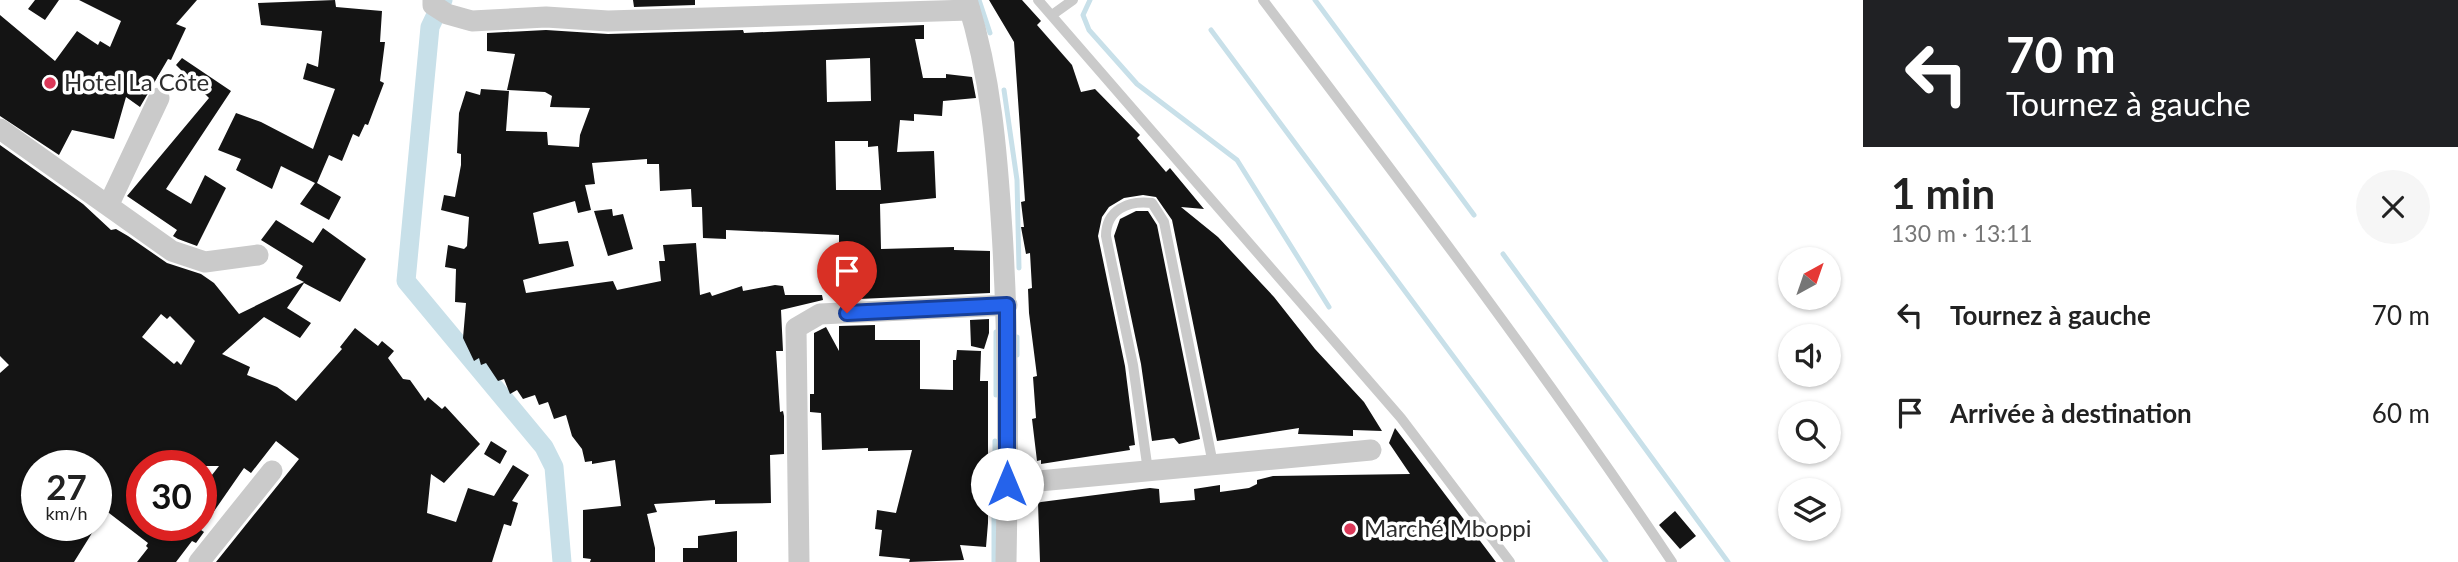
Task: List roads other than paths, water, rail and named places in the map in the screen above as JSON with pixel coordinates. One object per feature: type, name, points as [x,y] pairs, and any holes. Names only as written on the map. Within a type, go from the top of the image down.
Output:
[{"type":"street","points":[[446,7],[472,21],[547,17],[608,21],[968,5],[979,40],[996,134],[1007,305],[1006,562]]},
{"type":"street","points":[[109,204],[159,98]]},
{"type":"street","points":[[0,129],[172,251],[205,262],[258,255]]},
{"type":"street","points":[[799,562],[796,328],[820,314],[1007,305]]},
{"type":"street","points":[[1007,484],[1370,450]]},
{"type":"street","points":[[199,562],[272,471]]},
{"type":"lane","points":[[1038,0],[1401,418],[1510,562]]},
{"type":"lane","points":[[1052,15],[1073,0]]},
{"type":"lane","points":[[1263,0],[1448,245],[1609,468],[1672,562]]},
{"type":"lane","points":[[1148,471],[1133,365],[1106,236],[1106,225],[1111,214],[1138,201],[1152,203],[1164,222],[1213,464]]},
{"type":"waterway","points":[[443,0],[430,27],[406,281],[544,447],[554,467],[562,562]]},
{"type":"waterway","points":[[979,0],[990,33]]},
{"type":"waterway","points":[[1090,0],[1083,15],[1089,30],[1137,84],[1237,160],[1329,307]]},
{"type":"waterway","points":[[1315,0],[1474,215]]},
{"type":"waterway","points":[[1211,30],[1606,562]]},
{"type":"waterway","points":[[1004,90],[1017,180],[1019,268]]},
{"type":"waterway","points":[[1503,254],[1728,562]]},
{"type":"waterway","points":[[996,332],[996,395]]},
{"type":"waterway","points":[[1017,337],[1017,355]]},
{"type":"waterway","points":[[995,441],[995,460]]},
{"type":"waterway","points":[[994,480],[995,463]]},
{"type":"waterway","points":[[994,509],[994,562]]},
{"type":"place","name":"Hotel La Côte","points":[[50,83]]},
{"type":"place","name":"Marché Mboppi","points":[[1350,529]]}]
